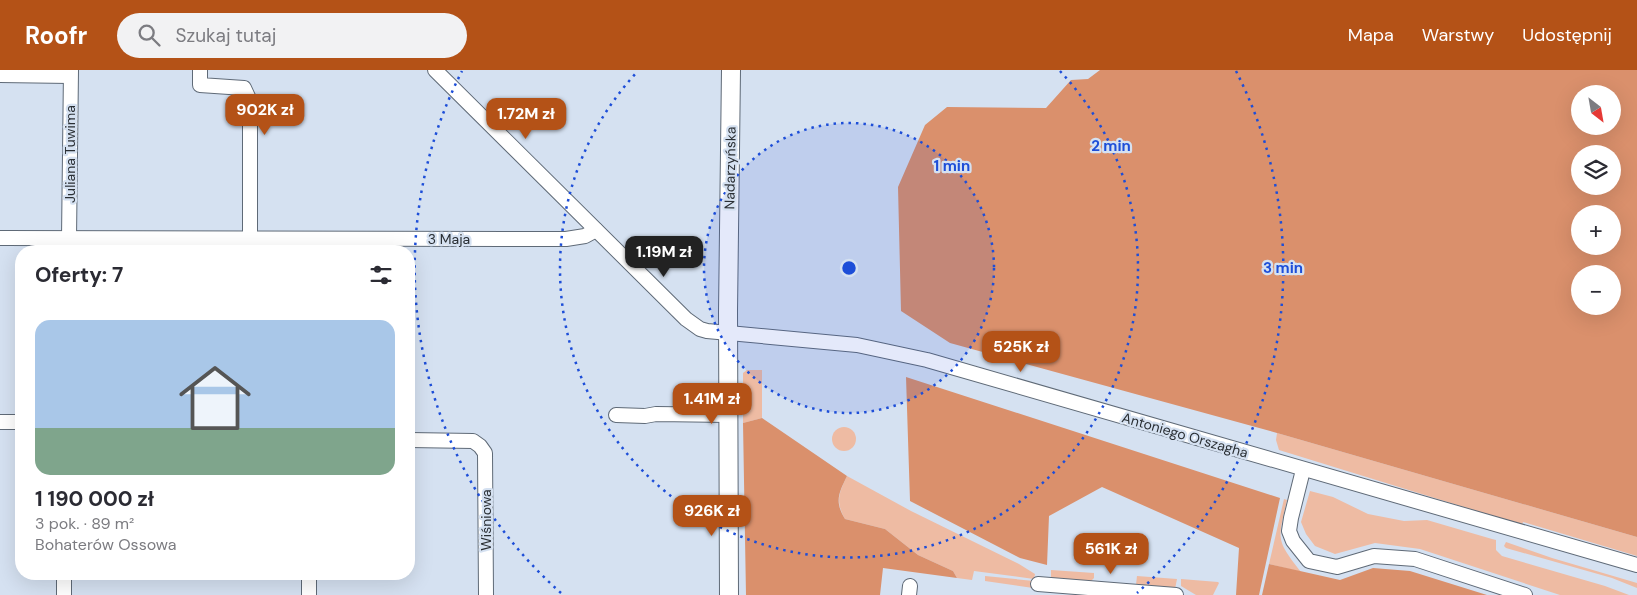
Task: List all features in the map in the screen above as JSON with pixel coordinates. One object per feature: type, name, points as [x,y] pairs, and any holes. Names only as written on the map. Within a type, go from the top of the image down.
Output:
[{"type":"main road","name":"Nadarzyńska","points":[[729,595],[728,334],[731,70]]},
{"type":"street","points":[[200,70],[200,85],[244,88],[250,100],[250,239]]},
{"type":"street","name":"Antoniego Orszagha","points":[[435,70],[692,325],[708,332],[817,341],[883,350],[928,360],[1303,470],[1637,565]]},
{"type":"street","points":[[0,75],[70,73]]},
{"type":"street","name":"Juliana Tuwima","points":[[69,238],[70,73]]},
{"type":"street","name":"3 Maja","points":[[0,238],[566,239],[585,236],[596,230]]},
{"type":"street","points":[[616,416],[656,414],[729,415]]},
{"type":"street","points":[[0,422],[15,422]]},
{"type":"street","name":"Wiśniowa","points":[[415,440],[464,440],[480,446],[485,453],[486,595]]},
{"type":"street","points":[[1303,470],[1290,518],[1289,531],[1293,541],[1309,561],[1337,567],[1374,556],[1415,559],[1525,595]]},
{"type":"street","points":[[64,580],[64,595]]},
{"type":"street","points":[[309,580],[309,595]]},
{"type":"street","points":[[1038,584],[1176,595]]},
{"type":"shaded area","points":[[1100,70],[1637,70],[1637,537],[1277,433],[950,343],[901,311],[898,187],[925,125],[947,107],[1046,108],[1071,80],[1088,79]]},
{"type":"shaded area","points":[[747,370],[762,370],[762,418],[743,423],[743,373]]},
{"type":"shaded area","points":[[906,377],[1280,498],[1259,595],[1236,595],[1239,548],[1102,487],[1049,516],[1047,565],[1020,558],[910,501]]},
{"type":"shaded area","points":[[762,418],[847,476],[839,497],[840,507],[845,519],[885,529],[918,555],[953,571],[957,578],[883,568],[880,595],[746,595],[743,423]]},
{"type":"shaded area","points":[[844,427],[853,430],[856,439],[853,448],[844,451],[835,448],[832,439],[835,430]]},
{"type":"shaded area","points":[[1277,433],[1637,537],[1637,556],[1523,522],[1522,525],[1279,450],[1276,440]]},
{"type":"shaded area","points":[[847,476],[911,511],[1019,564],[1035,574],[1034,579],[974,571],[972,580],[957,578],[953,571],[918,555],[885,529],[845,519],[840,507],[839,497]]},
{"type":"shaded area","points":[[1310,491],[1333,497],[1368,514],[1404,521],[1427,520],[1496,540],[1496,550],[1502,556],[1605,586],[1629,595],[1560,595],[1420,549],[1375,543],[1335,554],[1315,546],[1306,534],[1301,522]]},
{"type":"shaded area","points":[[1284,499],[1287,500],[1281,539],[1287,552],[1301,572],[1269,564]]},
{"type":"shaded area","points":[[1506,542],[1552,558],[1637,583],[1637,588],[1612,578],[1506,548],[1504,546]]},
{"type":"shaded area","points":[[1122,546],[1130,554],[1122,562],[1114,554]]},
{"type":"shaded area","points":[[1269,564],[1340,580],[1373,568],[1410,571],[1487,595],[1262,595]]},
{"type":"shaded area","points":[[1051,570],[1094,573],[1094,578],[1090,582],[1051,579]]},
{"type":"shaded area","points":[[985,576],[1034,581],[1033,588],[985,581]]},
{"type":"shaded area","points":[[1137,576],[1177,579],[1175,589],[1136,585]]},
{"type":"shaded area","points":[[1181,579],[1219,583],[1213,595],[1196,595],[1181,586]]}]
